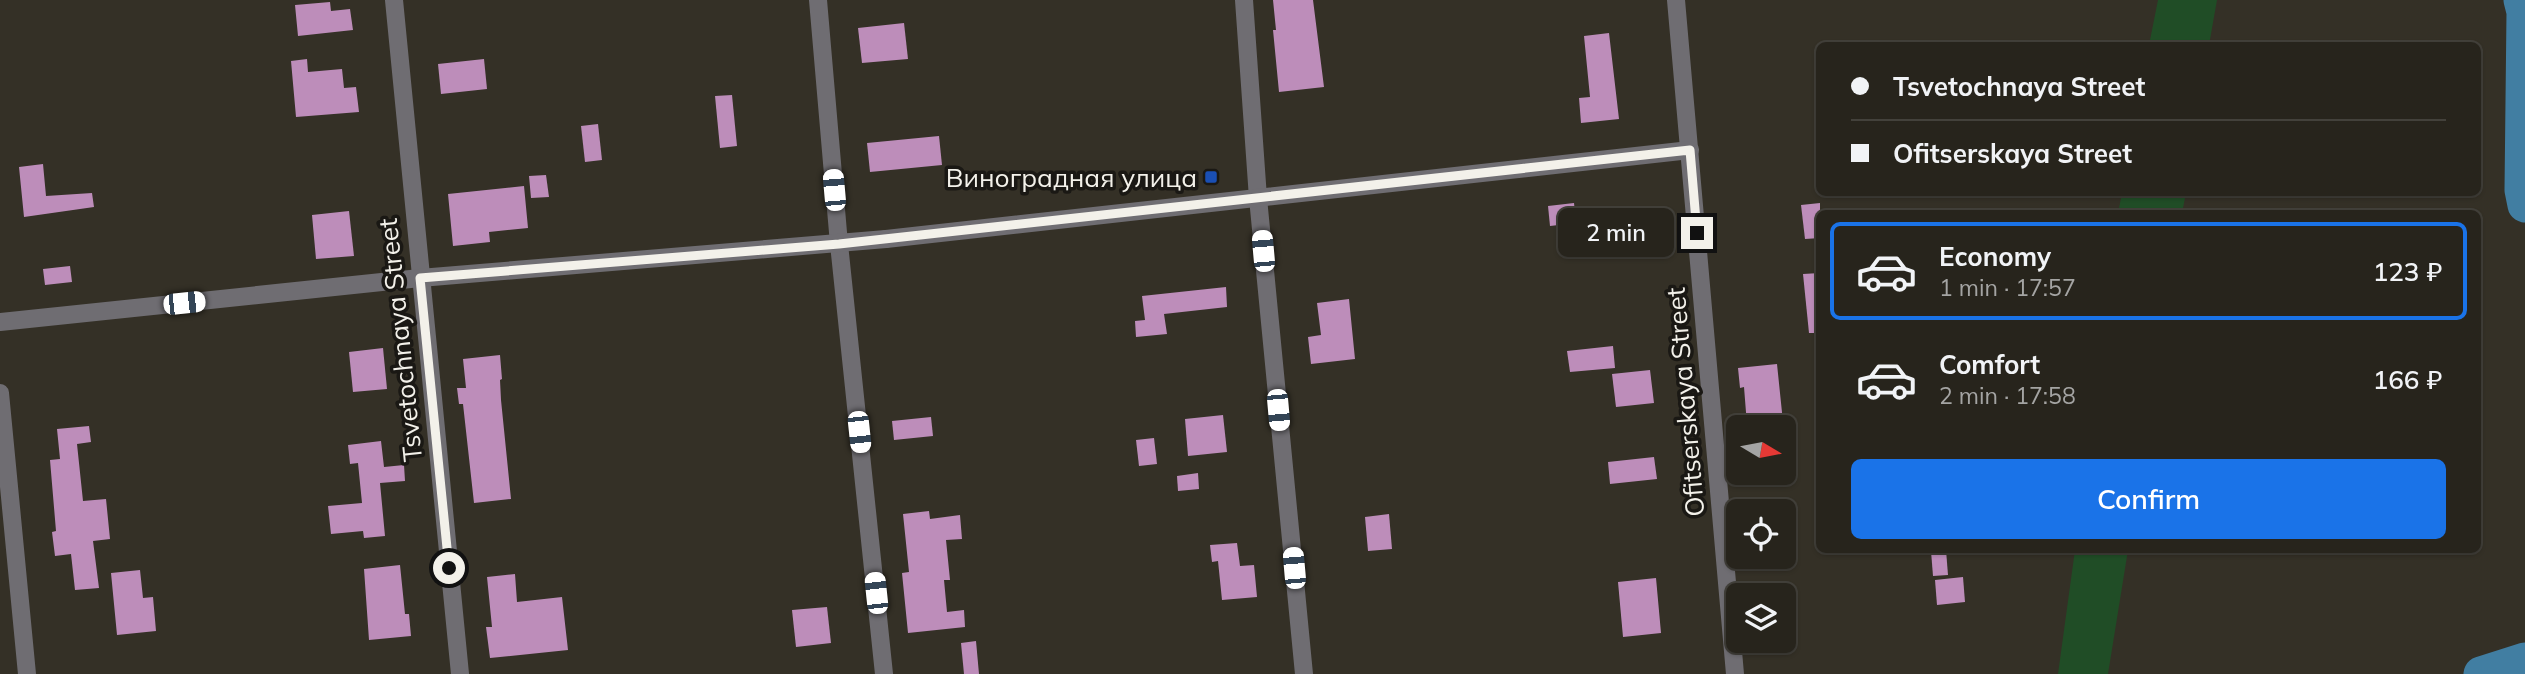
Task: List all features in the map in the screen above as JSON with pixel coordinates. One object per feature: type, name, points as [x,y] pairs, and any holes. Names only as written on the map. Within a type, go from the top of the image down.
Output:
[{"type":"street","name":"Tsvetochnaya Street","points":[[394,0],[460,674]]},
{"type":"street","points":[[818,0],[839,244],[884,674]]},
{"type":"street","points":[[1244,0],[1258,198],[1304,674]]},
{"type":"street","name":"Ofitserskaya Street","points":[[1676,0],[1735,674]]},
{"type":"street","points":[[0,322],[420,278],[839,244],[1690,150]]},
{"type":"street","points":[[0,393],[27,674]]},
{"type":"green space","points":[[2158,0],[2217,0],[2210,42],[2150,42]]},
{"type":"green space","points":[[2121,196],[2185,196],[2183,210],[2119,210]]},
{"type":"green space","points":[[2075,553],[2128,553],[2108,674],[2058,674]]},
{"type":"building","points":[[1273,0],[1313,0],[1324,87],[1279,92]]},
{"type":"building","points":[[330,2],[331,11],[350,9],[353,30],[298,36],[295,5]]},
{"type":"building","points":[[904,23],[908,59],[862,63],[858,28]]},
{"type":"building","points":[[1609,33],[1619,119],[1581,123],[1579,98],[1590,97],[1584,36]]},
{"type":"building","points":[[307,59],[308,72],[342,69],[344,88],[356,87],[359,112],[296,117],[291,61]]},
{"type":"building","points":[[484,59],[487,89],[441,94],[438,64]]},
{"type":"building","points":[[732,95],[737,146],[720,148],[715,96]]},
{"type":"building","points":[[598,124],[602,160],[585,162],[581,126]]},
{"type":"building","points":[[939,136],[942,165],[870,172],[867,143]]},
{"type":"building","points":[[43,164],[46,196],[92,193],[94,207],[24,217],[19,167]]},
{"type":"building","points":[[546,175],[549,197],[531,198],[529,176]]},
{"type":"building","points":[[524,186],[528,228],[489,232],[490,242],[453,246],[448,194]]},
{"type":"building","points":[[1574,203],[1576,223],[1550,226],[1548,206]]},
{"type":"building","points":[[1820,203],[1820,210],[1816,210],[1816,238],[1805,239],[1801,205]]},
{"type":"building","points":[[349,211],[354,256],[316,259],[312,215]]},
{"type":"building","points":[[70,266],[72,282],[45,285],[43,269]]},
{"type":"building","points":[[1816,273],[1816,333],[1809,333],[1803,274]]},
{"type":"building","points":[[1226,287],[1227,307],[1164,314],[1167,334],[1136,337],[1135,321],[1145,320],[1142,296]]},
{"type":"building","points":[[1349,299],[1355,359],[1311,364],[1308,337],[1321,335],[1317,303]]},
{"type":"building","points":[[1613,346],[1615,368],[1570,372],[1567,351]]},
{"type":"building","points":[[383,348],[387,389],[353,392],[349,352]]},
{"type":"building","points":[[500,355],[501,400],[511,499],[474,503],[463,404],[459,404],[457,388],[466,388],[463,359]]},
{"type":"building","points":[[1777,364],[1782,415],[1746,415],[1744,387],[1740,388],[1738,368]]},
{"type":"building","points":[[1650,370],[1654,403],[1616,407],[1612,374]]},
{"type":"building","points":[[1223,415],[1227,452],[1188,456],[1185,419]]},
{"type":"building","points":[[931,417],[933,436],[894,440],[892,421]]},
{"type":"building","points":[[89,426],[91,442],[77,444],[83,501],[106,499],[110,539],[93,541],[99,588],[75,590],[71,554],[55,556],[52,532],[56,531],[50,460],[60,459],[57,429]]},
{"type":"building","points":[[1154,438],[1157,464],[1139,466],[1136,440]]},
{"type":"building","points":[[381,441],[384,467],[404,465],[405,481],[380,483],[385,536],[364,538],[363,531],[331,534],[328,506],[362,503],[358,463],[350,464],[348,445]]},
{"type":"building","points":[[1654,457],[1657,479],[1610,484],[1608,462]]},
{"type":"building","points":[[1198,473],[1199,489],[1178,491],[1177,476]]},
{"type":"building","points":[[929,511],[930,519],[960,515],[962,539],[946,540],[950,580],[944,580],[947,612],[964,610],[965,627],[908,633],[902,573],[909,572],[903,514]]},
{"type":"building","points":[[1389,514],[1392,549],[1368,551],[1365,517]]},
{"type":"building","points":[[1237,543],[1240,566],[1254,565],[1257,597],[1222,600],[1218,561],[1212,562],[1210,545]]},
{"type":"building","points":[[1931,553],[1946,553],[1948,575],[1933,576]]},
{"type":"building","points":[[400,565],[405,614],[409,614],[411,636],[369,640],[364,569]]},
{"type":"building","points":[[140,570],[143,598],[153,597],[156,631],[117,635],[111,573]]},
{"type":"building","points":[[515,574],[517,602],[562,597],[568,650],[490,658],[486,627],[492,627],[487,577]]},
{"type":"building","points":[[1963,577],[1965,602],[1937,605],[1935,580]]},
{"type":"building","points":[[1656,578],[1661,633],[1623,637],[1618,582]]},
{"type":"building","points":[[827,607],[831,643],[796,647],[792,610]]},
{"type":"building","points":[[976,641],[979,674],[964,674],[961,643]]},
{"type":"waterway","points":[[2521,0],[2524,12],[2522,190],[2525,205]]},
{"type":"waterway","points":[[2481,674],[2525,660]]},
{"type":"place","name":"Виноградная улица","points":[[1211,177]]},
{"type":"route","points":[[449,568],[420,278],[839,244],[1690,150],[1697,233]]}]
